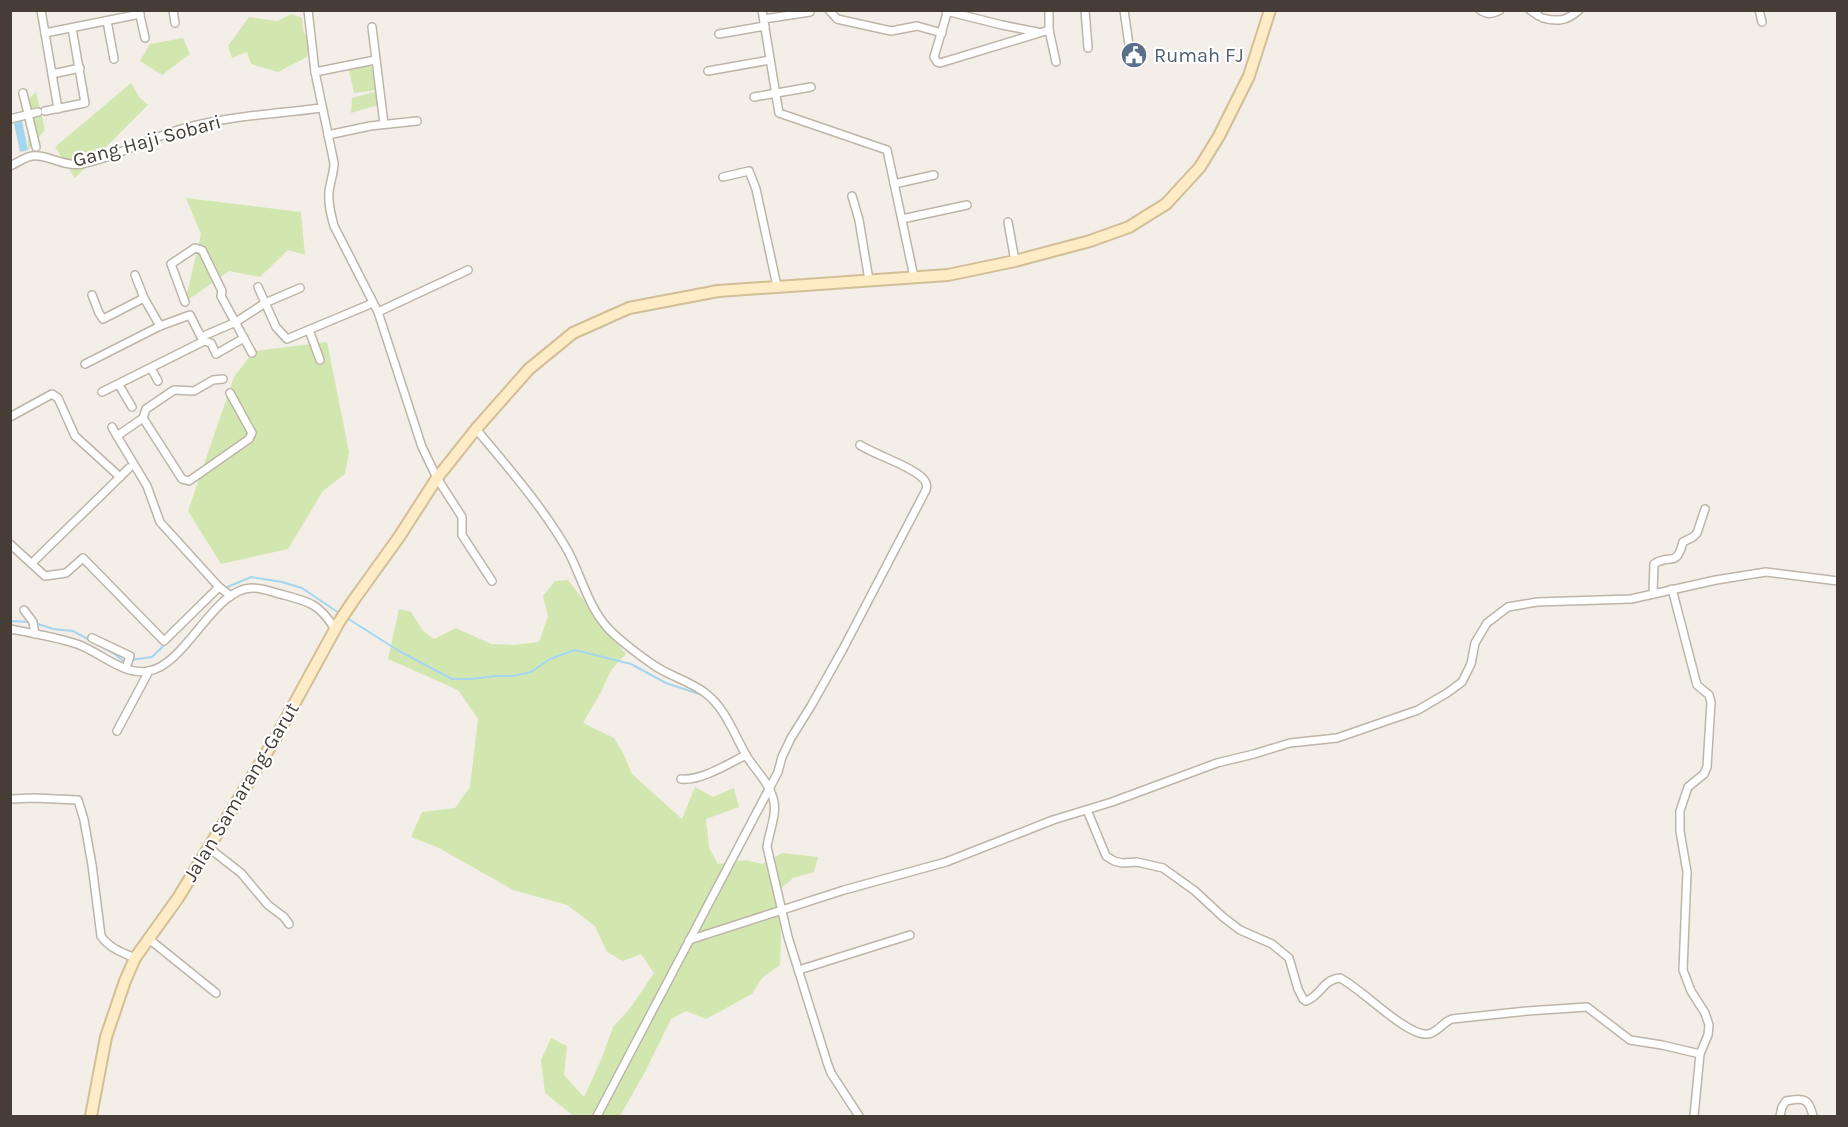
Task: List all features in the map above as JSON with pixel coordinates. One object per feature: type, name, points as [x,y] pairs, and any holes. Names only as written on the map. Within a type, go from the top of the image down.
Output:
[{"type":"main road","name":"Jalan Samarang-Garut","points":[[91,1116],[106,1037],[135,958],[178,898],[275,739],[352,601],[399,537],[437,478],[476,429],[529,369],[573,333],[629,308],[718,291],[948,275],[1015,261],[1090,241],[1129,227],[1166,204],[1200,167],[1249,76],[1270,10]]},
{"type":"street","points":[[41,10],[58,109]]},
{"type":"street","points":[[173,10],[175,23]]},
{"type":"street","points":[[308,10],[315,72],[334,163],[334,175],[329,191],[330,211],[340,239],[378,312],[422,447],[437,478],[462,517],[463,538],[492,581]]},
{"type":"street","points":[[762,10],[779,113],[887,150],[914,277]]},
{"type":"street","points":[[829,10],[837,19],[891,31],[917,26],[942,33]]},
{"type":"street","points":[[1049,10],[1049,30],[1056,62]]},
{"type":"street","points":[[1085,10],[1088,48]]},
{"type":"street","points":[[1124,10],[1129,45]]},
{"type":"street","points":[[1480,10],[1485,14],[1500,10]]},
{"type":"street","points":[[1530,10],[1541,17],[1560,21],[1571,17],[1579,10]]},
{"type":"street","points":[[1759,10],[1762,22]]},
{"type":"street","points":[[1040,33],[947,11],[934,57],[940,63],[1040,33],[1049,30]]},
{"type":"street","points":[[45,33],[140,12],[145,38]]},
{"type":"street","points":[[719,34],[810,12]]},
{"type":"street","points":[[107,21],[114,59]]},
{"type":"street","points":[[372,27],[384,124]]},
{"type":"street","points":[[10,119],[85,104],[72,28]]},
{"type":"street","points":[[315,72],[375,60]]},
{"type":"street","points":[[708,71],[770,60]]},
{"type":"street","points":[[52,74],[80,68]]},
{"type":"street","points":[[754,97],[811,87]]},
{"type":"street","points":[[23,93],[36,147]]},
{"type":"street","name":"Gang Haji Sobari","points":[[10,166],[32,156],[70,165],[82,164],[178,130],[213,121],[322,108]]},
{"type":"street","points":[[328,135],[384,124],[417,121]]},
{"type":"street","points":[[723,177],[749,171],[756,189],[777,286]]},
{"type":"street","points":[[894,184],[934,176]]},
{"type":"street","points":[[852,196],[861,232],[868,280]]},
{"type":"street","points":[[902,219],[967,205]]},
{"type":"street","points":[[1008,222],[1015,261]]},
{"type":"street","points":[[244,338],[216,354],[211,343],[202,339],[185,304],[171,264],[195,248],[202,250],[222,291],[221,296],[236,322],[252,353]]},
{"type":"street","points":[[378,312],[468,270]]},
{"type":"street","points":[[135,275],[144,298],[160,326]]},
{"type":"street","points":[[258,287],[276,327],[287,339],[373,303]]},
{"type":"street","points":[[102,392],[236,322],[265,303],[300,288]]},
{"type":"street","points":[[92,295],[103,319],[144,298]]},
{"type":"street","points":[[85,364],[160,326],[190,315]]},
{"type":"street","points":[[309,330],[320,360]]},
{"type":"street","points":[[151,368],[158,381]]},
{"type":"street","points":[[117,436],[143,418],[146,409],[174,390],[194,391],[213,380],[223,379]]},
{"type":"street","points":[[119,385],[132,407]]},
{"type":"street","points":[[10,417],[52,393],[58,398],[75,436],[120,477]]},
{"type":"street","points":[[143,418],[182,479],[189,481],[249,439],[252,433],[230,393]]},
{"type":"street","points":[[112,427],[147,486],[160,522],[229,595]]},
{"type":"street","points":[[476,429],[528,494],[569,552],[591,603],[606,626],[655,666],[703,691],[723,713],[746,755],[769,788],[774,798],[774,813],[767,847],[788,937],[831,1073],[859,1116]]},
{"type":"street","points":[[597,1116],[778,772],[791,738],[837,659],[926,490],[925,481],[921,476],[860,445]]},
{"type":"street","points":[[32,563],[129,468]]},
{"type":"street","points":[[1653,594],[1654,564],[1678,557],[1683,542],[1697,533],[1705,509]]},
{"type":"street","points":[[10,544],[45,576],[66,573],[83,558],[164,642],[219,587]]},
{"type":"street","points":[[689,940],[844,890],[946,862],[1053,820],[1112,802],[1217,763],[1290,743],[1337,738],[1418,710],[1462,682],[1471,664],[1475,643],[1487,623],[1508,607],[1538,602],[1631,599],[1716,579],[1766,572],[1838,581]]},
{"type":"street","points":[[92,638],[138,671],[148,671],[167,662],[229,595],[252,588],[309,602],[337,625]]},
{"type":"street","points":[[1672,589],[1697,685],[1709,695],[1710,702],[1707,767],[1704,774],[1688,787],[1680,811],[1680,831],[1687,872],[1683,970],[1709,1025],[1708,1035],[1700,1054],[1694,1116]]},
{"type":"street","points":[[24,610],[35,628]]},
{"type":"street","points":[[10,629],[35,628],[128,663]]},
{"type":"street","points":[[117,731],[148,671]]},
{"type":"street","points":[[681,779],[698,777],[746,755]]},
{"type":"street","points":[[10,799],[75,799],[79,802],[92,865],[101,936],[112,947],[135,958]]},
{"type":"street","points":[[1087,810],[1106,856],[1122,863],[1137,862],[1164,868],[1240,930],[1272,944],[1288,958],[1298,988],[1306,1001],[1312,999],[1330,980],[1340,978],[1407,1029],[1428,1034],[1452,1019],[1587,1007],[1630,1040],[1700,1054]]},
{"type":"street","points":[[208,848],[241,873],[289,924]]},
{"type":"street","points":[[799,970],[910,935]]},
{"type":"street","points":[[149,939],[216,993]]},
{"type":"street","points":[[1780,1116],[1786,1101],[1802,1100],[1809,1103],[1813,1116]]},
{"type":"green space","points":[[292,14],[302,18],[303,30],[309,42],[307,57],[278,72],[251,64],[247,52],[232,58],[228,46],[249,17],[277,21]]},
{"type":"green space","points":[[183,38],[190,54],[162,75],[140,61],[150,44]]},
{"type":"green space","points":[[371,65],[377,90],[354,93],[349,70]]},
{"type":"green space","points":[[131,83],[139,97],[148,105],[75,178],[55,147]]},
{"type":"green space","points":[[378,91],[378,105],[351,113],[352,98]]},
{"type":"green space","points":[[36,92],[45,130],[28,150],[28,100]]},
{"type":"green space","points":[[186,198],[301,212],[305,255],[288,250],[260,277],[229,271],[185,302],[201,234]]},
{"type":"green space","points":[[327,342],[349,452],[345,474],[323,491],[288,549],[221,564],[188,511],[234,377],[254,351]]},
{"type":"green space","points":[[568,580],[626,654],[611,670],[583,723],[614,738],[632,774],[682,819],[695,787],[713,797],[734,788],[739,807],[706,819],[709,848],[718,864],[746,860],[762,864],[782,853],[818,857],[814,872],[793,878],[778,891],[781,933],[780,965],[762,978],[752,994],[706,1019],[686,1011],[671,1019],[620,1116],[571,1116],[545,1093],[541,1060],[551,1038],[567,1046],[564,1075],[584,1097],[613,1027],[631,1007],[654,973],[641,954],[623,961],[607,952],[595,926],[567,905],[513,890],[439,848],[411,837],[422,812],[455,808],[470,787],[478,719],[458,690],[388,659],[399,609],[411,612],[423,631],[434,639],[456,628],[491,644],[513,645],[539,642],[548,616],[543,596],[555,581]]},
{"type":"water","points":[[22,121],[28,150],[20,152],[14,123]]},
{"type":"waterway","points":[[225,588],[251,577],[282,582],[302,588],[339,613]]},
{"type":"waterway","points":[[347,618],[399,651],[452,679],[513,676],[531,672],[550,659],[575,650],[631,664],[666,683],[699,694]]},
{"type":"waterway","points":[[35,623],[53,629],[73,631],[115,654],[123,661],[152,657],[190,620]]},
{"type":"waterway","points":[[10,621],[29,622]]},
{"type":"place","name":"Rumah FJ","points":[[1134,55]]}]
